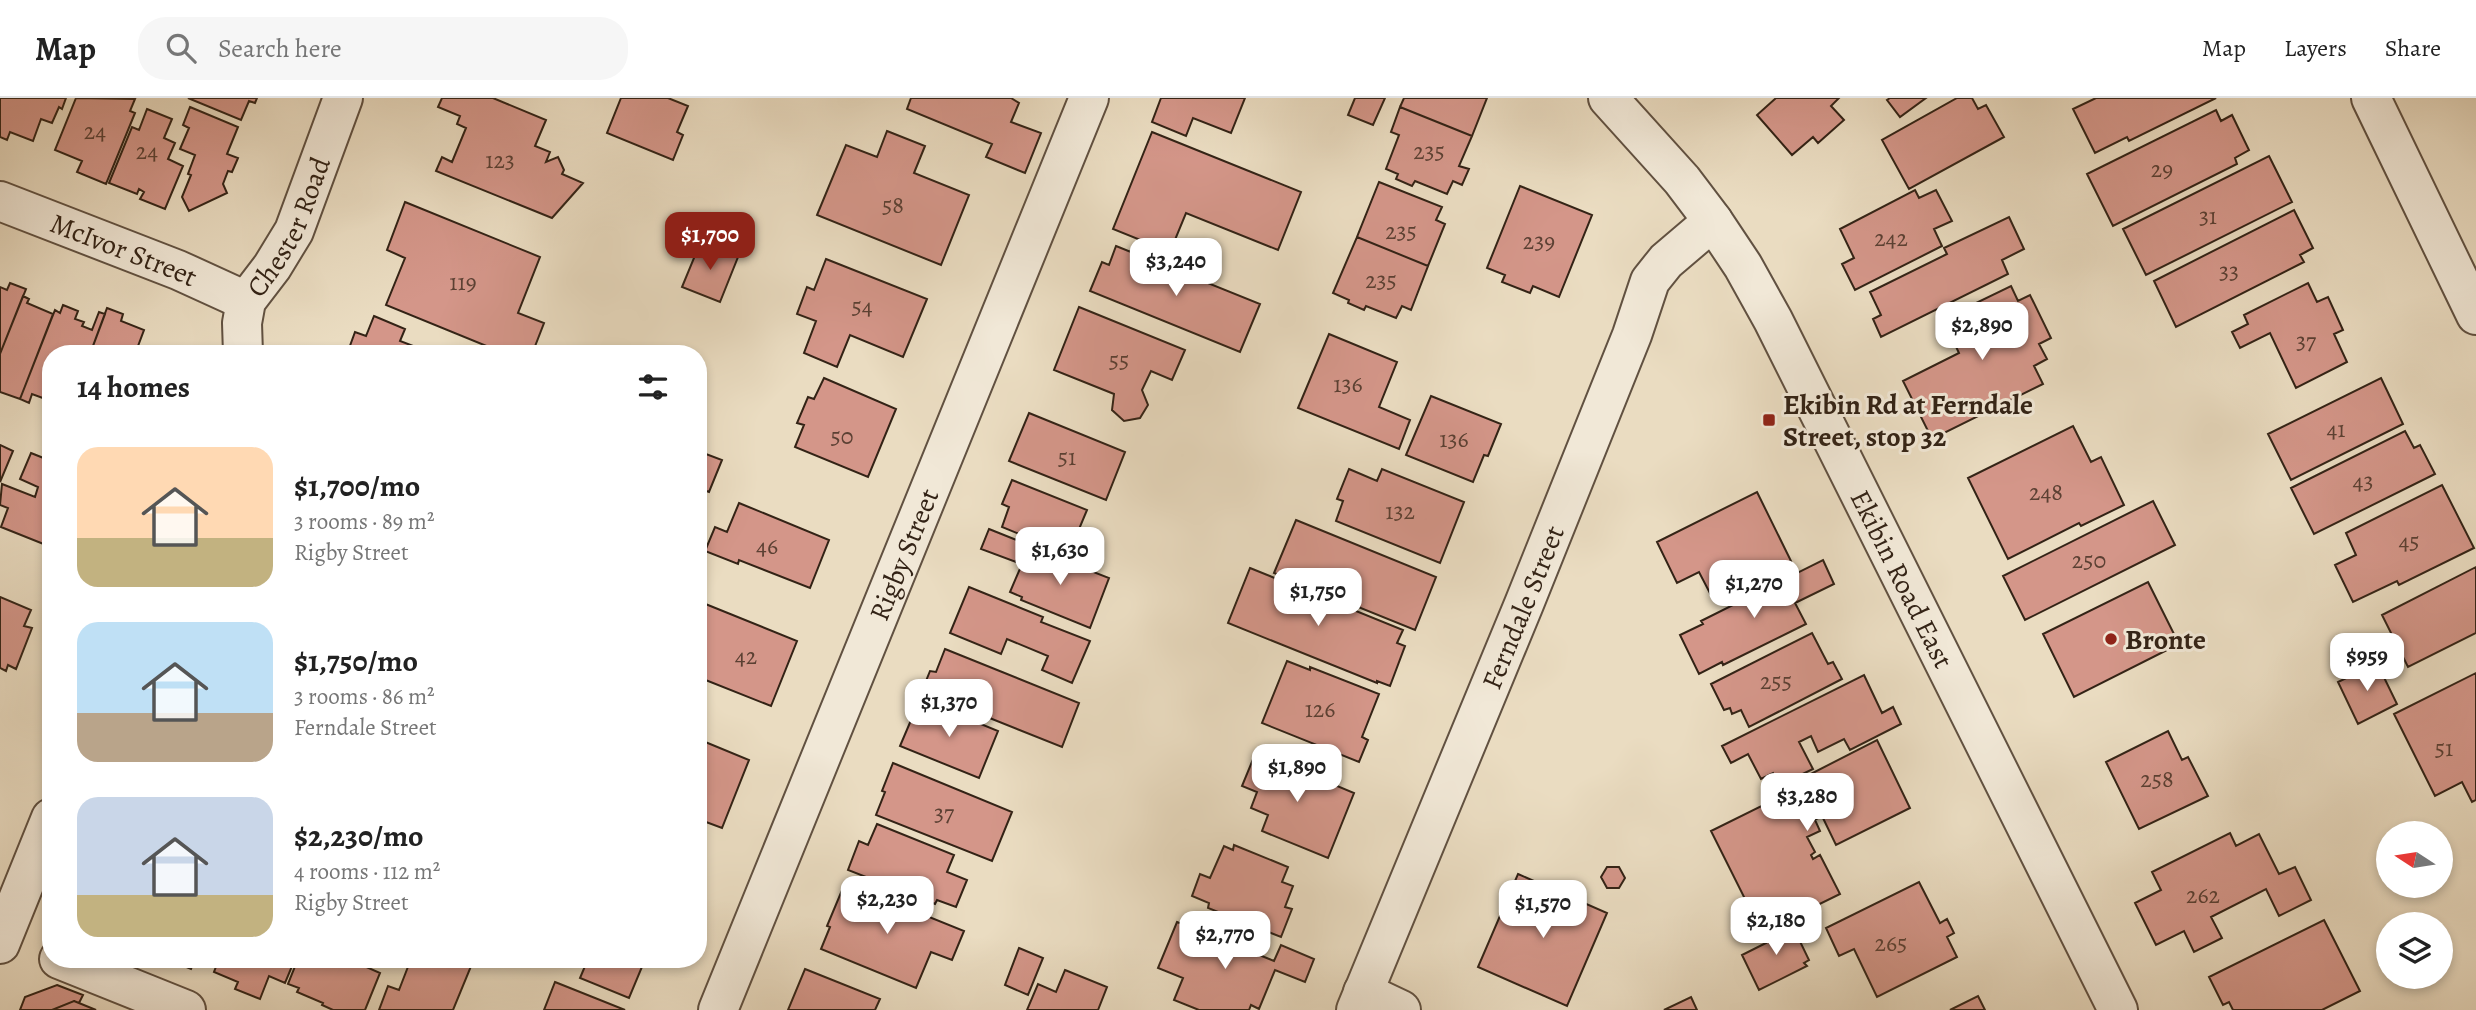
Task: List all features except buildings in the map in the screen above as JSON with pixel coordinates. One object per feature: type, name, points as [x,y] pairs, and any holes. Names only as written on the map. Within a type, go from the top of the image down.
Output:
[{"type":"street","name":"Chester Road","points":[[243,345],[242,323],[246,301],[272,267],[294,231],[343,98]]},
{"type":"street","name":"Rigby Street","points":[[718,1010],[1089,98]]},
{"type":"street","name":"Ekibin Road East","points":[[1608,98],[1682,180],[1744,266],[2118,1010]]},
{"type":"street","points":[[2371,98],[2476,315]]},
{"type":"street","name":"McIvor Street","points":[[0,201],[178,270],[246,301]]},
{"type":"street","name":"Ferndale Street","points":[[1360,1001],[1529,591],[1632,335],[1650,281],[1666,261],[1713,221]]},
{"type":"street","points":[[42,840],[2,940],[42,953]]},
{"type":"street","points":[[82,968],[186,1010]]},
{"type":"street","points":[[1360,1001],[1401,1010]]},
{"type":"place","name":"Ekibin Rd at Ferndale Street, stop 32","points":[[1769,420]]},
{"type":"place","name":"Bronte","points":[[2111,639]]}]
